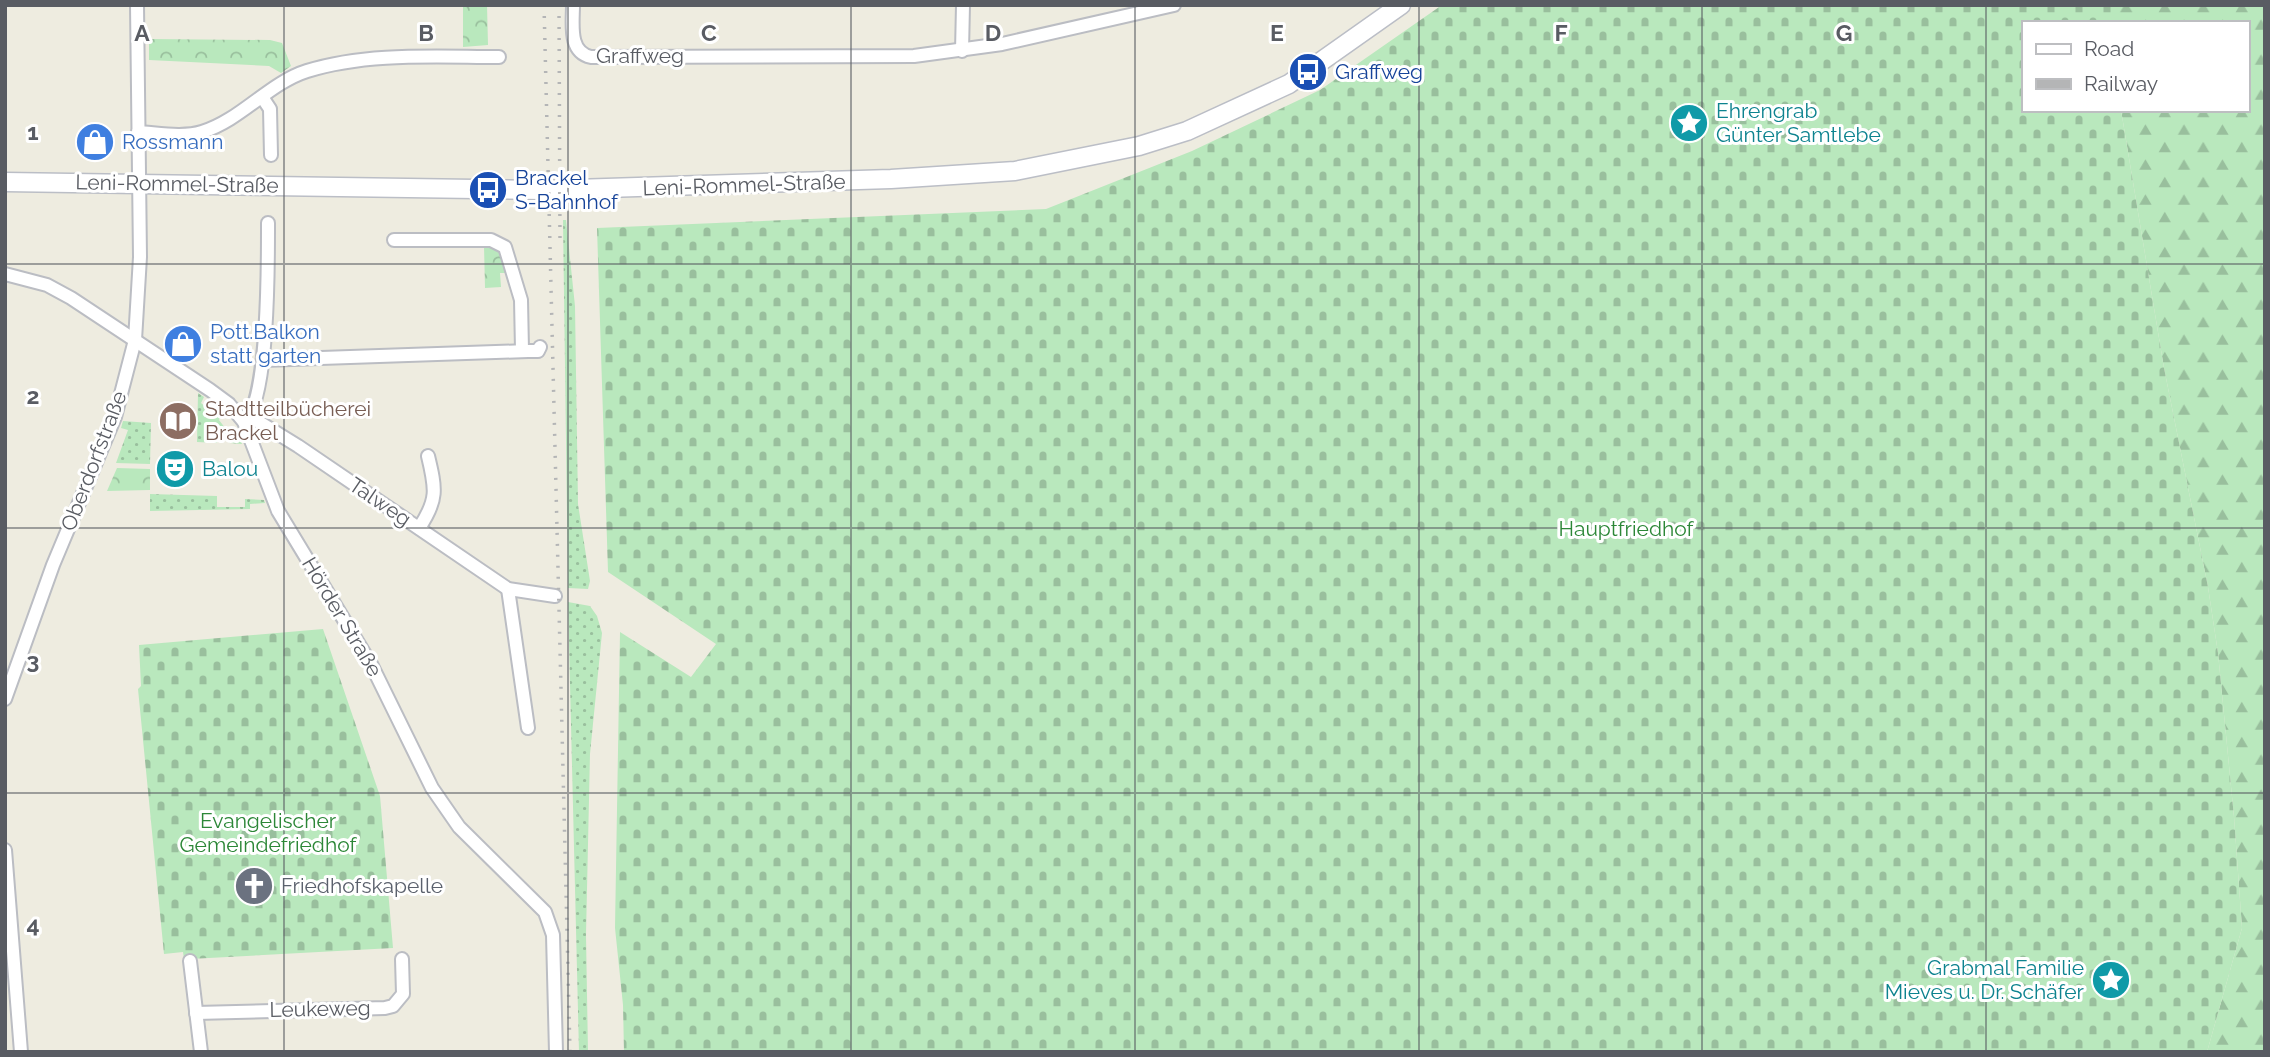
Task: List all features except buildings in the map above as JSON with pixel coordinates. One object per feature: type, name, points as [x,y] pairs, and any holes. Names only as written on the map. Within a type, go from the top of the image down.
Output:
[{"type":"main road","name":"Leni-Rommel-Straße","points":[[5,182],[138,182],[543,191],[891,179],[1015,171],[1139,146],[1187,131],[1289,83],[1391,8]]},
{"type":"street","name":"Oberdorfstraße","points":[[5,699],[53,565],[115,417],[135,340],[140,290],[136,5]]},
{"type":"street","name":"Graffweg","points":[[573,5],[573,38],[579,52],[591,57],[914,56],[962,51],[1174,5]]},
{"type":"street","points":[[962,51],[963,5]]},
{"type":"street","points":[[138,132],[200,133],[304,72],[342,64],[404,58],[499,57]]},
{"type":"street","points":[[262,97],[270,109],[271,155]]},
{"type":"street","points":[[247,420],[263,360],[268,223]]},
{"type":"street","points":[[394,240],[491,240],[505,247],[521,300],[523,350]]},
{"type":"street","name":"Hörder Straße","points":[[5,274],[47,285],[135,340],[229,404],[247,420],[278,511],[372,666],[432,788],[459,827],[545,912],[553,935],[556,1052]]},
{"type":"street","points":[[263,360],[538,351],[540,347]]},
{"type":"street","name":"Talweg","points":[[247,420],[419,528],[508,589],[555,596]]},
{"type":"street","points":[[419,528],[434,506],[434,480],[428,456]]},
{"type":"street","points":[[508,589],[528,728]]},
{"type":"street","points":[[5,850],[21,1052]]},
{"type":"street","name":"Leukeweg","points":[[196,1013],[386,1008],[393,1006],[403,994],[402,959]]},
{"type":"street","points":[[190,961],[201,1052]]},
{"type":"green space","points":[[463,5],[487,5],[488,45],[463,47]]},
{"type":"green space","name":"Hauptfriedhof","points":[[1442,5],[2117,5],[2117,21],[2022,21],[2022,112],[2121,112],[2164,368],[2208,587],[2218,653],[2234,817],[2242,928],[2207,1052],[624,1052],[623,1005],[615,928],[620,632],[691,677],[716,644],[608,572],[597,228],[1046,209],[1192,151],[1320,90]]},
{"type":"green space","points":[[2117,5],[2265,5],[2265,1052],[2207,1052],[2242,928],[2234,817],[2218,653],[2208,587],[2164,368],[2121,112],[2249,112],[2249,21],[2117,21]]},
{"type":"green space","points":[[149,39],[270,40],[282,43],[291,66],[281,73],[269,66],[149,60]]},
{"type":"green space","points":[[563,220],[566,220],[575,306],[578,504],[590,581],[588,589],[568,588]]},
{"type":"green space","points":[[496,245],[500,248],[508,273],[500,273],[501,287],[485,288],[484,246]]},
{"type":"green space","points":[[198,393],[204,397],[201,403],[211,411],[216,406],[224,413],[219,420],[232,437],[239,435],[242,444],[229,443],[228,435],[217,435],[217,443],[197,442]]},
{"type":"green space","points":[[123,421],[151,423],[150,464],[116,463],[128,430],[121,428]]},
{"type":"green space","points":[[117,468],[150,469],[150,490],[107,491]]},
{"type":"green space","points":[[150,494],[217,496],[217,507],[245,507],[245,499],[264,500],[265,503],[250,504],[250,509],[150,511]]},
{"type":"green space","points":[[568,602],[590,606],[597,616],[602,633],[590,754],[586,935],[588,1052],[579,1052]]},
{"type":"green space","name":"Evangelischer Gemeindefriedhof","points":[[323,629],[380,796],[393,948],[190,959],[184,959],[183,952],[164,954],[138,689],[141,686],[139,645]]},
{"type":"railway","points":[[544,5],[570,1052]]},
{"type":"railway","points":[[559,5],[560,243]]},
{"type":"place","name":"Graffweg","points":[[1308,72]]},
{"type":"place","name":"Ehrengrab Günter Samtlebe","points":[[1689,123]]},
{"type":"place","name":"Rossmann","points":[[95,142]]},
{"type":"place","name":"Brackel S-Bahnhof","points":[[488,190]]},
{"type":"place","name":"Pott.Balkon statt garten","points":[[183,344]]},
{"type":"place","name":"Stadtteilbücherei Brackel","points":[[178,421]]},
{"type":"place","name":"Balou","points":[[175,469]]},
{"type":"place","name":"Friedhofskapelle","points":[[254,886]]},
{"type":"place","name":"Grabmal Familie Mieves u. Dr. Schäfer","points":[[2111,980]]}]
